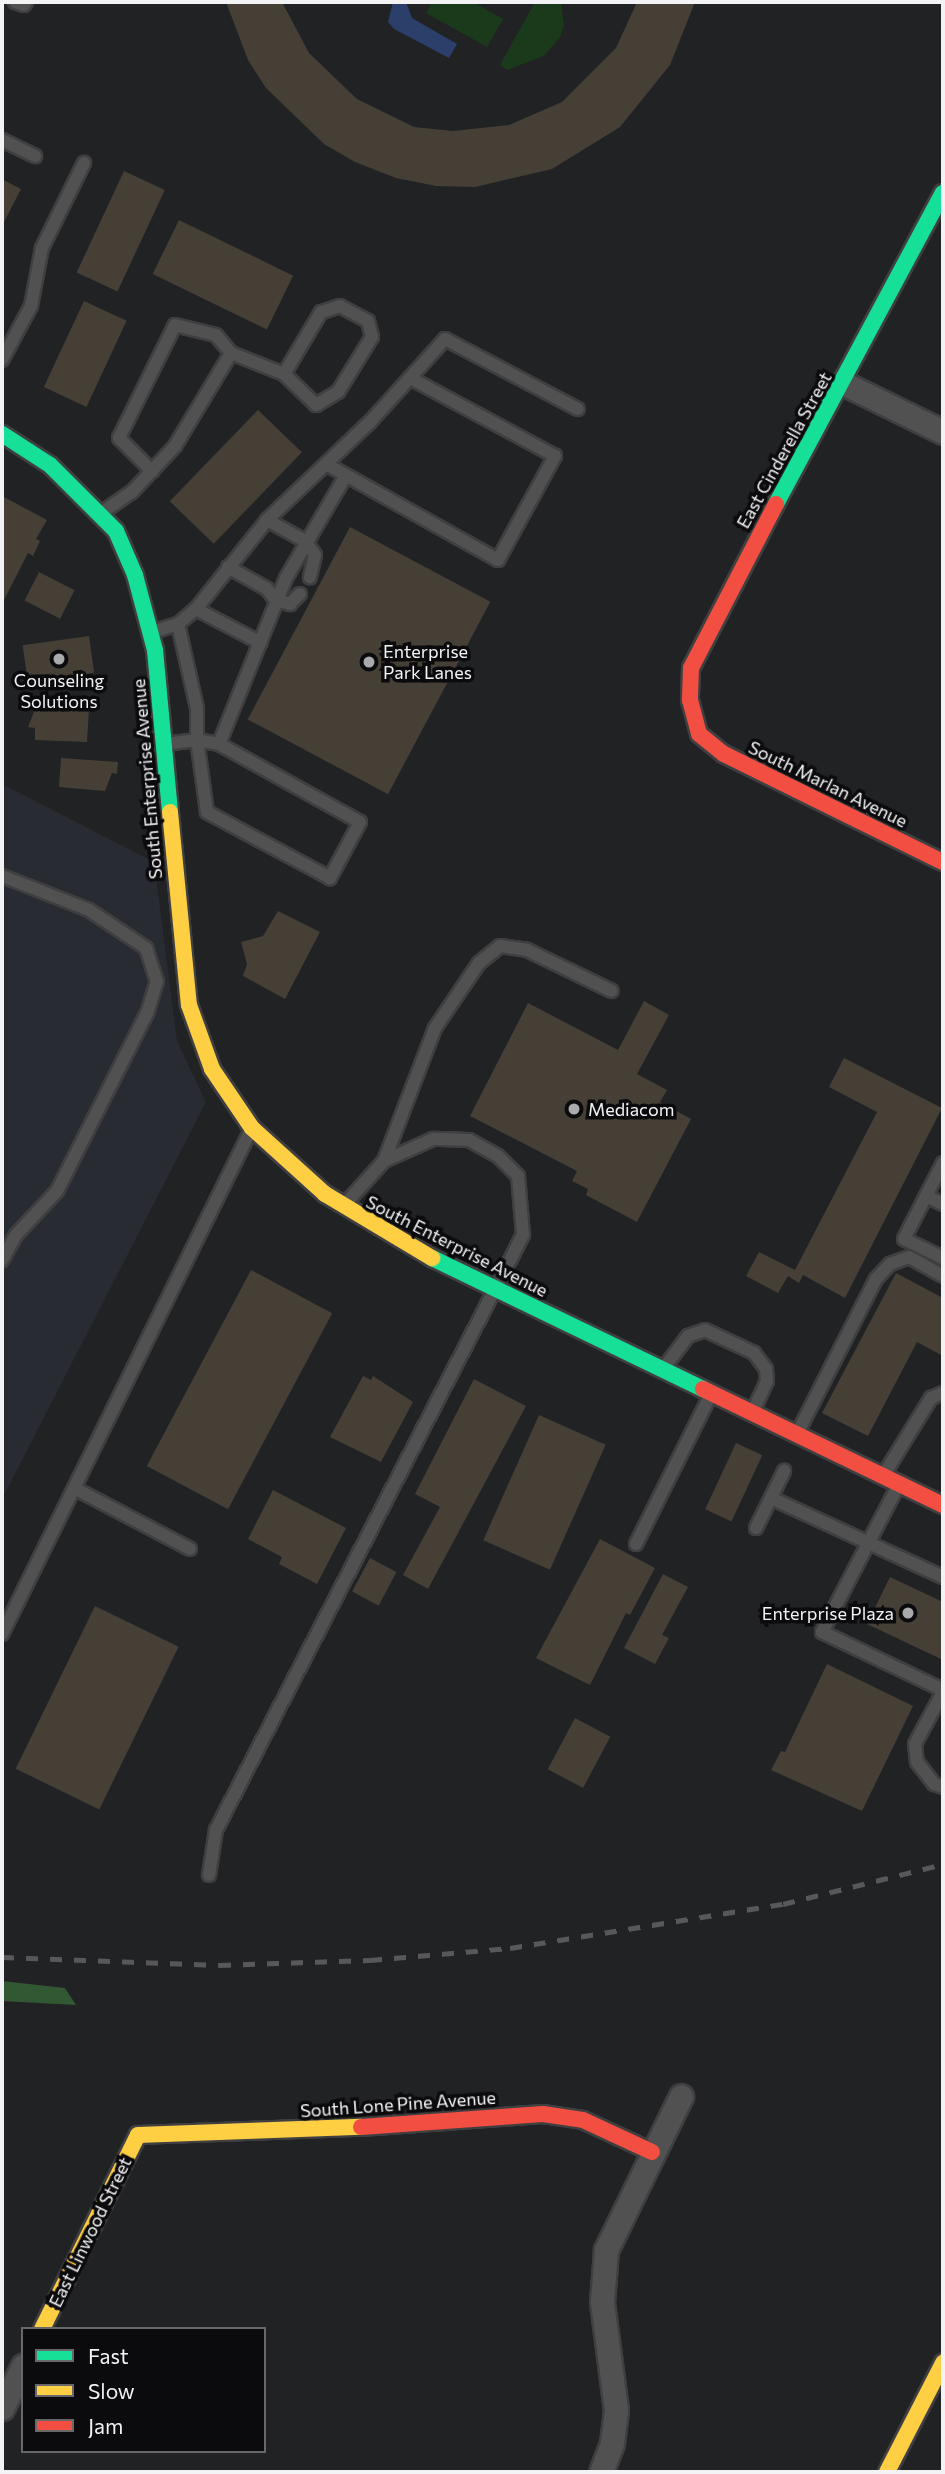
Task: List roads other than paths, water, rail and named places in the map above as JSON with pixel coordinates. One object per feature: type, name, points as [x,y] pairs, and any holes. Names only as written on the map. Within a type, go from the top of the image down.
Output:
[{"type":"street","name":"East Cinderella Street","points":[[699,734],[690,700],[691,668],[943,193]]},
{"type":"street","points":[[843,383],[943,432]]},
{"type":"street","name":"South Enterprise Avenue","points":[[2,434],[50,465],[100,514],[116,531],[130,563],[152,632],[188,1005],[212,1069],[252,1128],[342,1206],[408,1247],[899,1484],[942,1501]]},
{"type":"street","name":"South Marlan Avenue","points":[[699,734],[724,754],[943,862]]},
{"type":"street","points":[[601,2472],[612,2442],[616,2410],[602,2302],[603,2268],[611,2234],[681,2096]]},
{"type":"street","name":"South Lone Pine Avenue","points":[[138,2135],[395,2126],[542,2114],[583,2120],[652,2152]]},
{"type":"street","name":"East Linwood Street","points":[[43,2327],[138,2135]]},
{"type":"street","points":[[887,2472],[943,2363]]},
{"type":"street","points":[[2,2408],[21,2370]]},
{"type":"lane","points":[[15,2],[24,5],[26,2]]},
{"type":"lane","points":[[2,140],[35,156]]},
{"type":"lane","points":[[2,360],[31,306],[42,248],[84,163]]},
{"type":"lane","points":[[152,471],[119,438],[175,325],[216,335],[231,353],[284,374],[316,405],[338,392],[372,337],[368,321],[340,306],[321,313],[284,374]]},
{"type":"lane","points":[[152,632],[178,624],[197,609],[267,520],[326,464],[445,339],[578,409]]},
{"type":"lane","points":[[100,514],[132,492],[175,446],[231,353]]},
{"type":"lane","points":[[326,464],[498,561],[555,456],[410,378]]},
{"type":"lane","points":[[219,744],[276,600],[304,541],[345,477]]},
{"type":"lane","points":[[267,520],[304,541],[315,555],[310,577]]},
{"type":"lane","points":[[228,567],[267,589],[276,600],[290,604],[300,594]]},
{"type":"lane","points":[[197,609],[261,643]]},
{"type":"lane","points":[[163,744],[197,740],[219,744],[360,822],[330,878],[207,812],[197,740],[197,708],[178,624]]},
{"type":"lane","points":[[2,876],[89,910],[146,948],[157,981],[147,1013],[57,1191],[16,1235],[2,1260]]},
{"type":"lane","points":[[342,1206],[384,1161],[435,1028],[479,963],[500,946],[527,950],[612,991]]},
{"type":"lane","points":[[2,1634],[252,1128]]},
{"type":"lane","points":[[209,1875],[216,1830],[523,1235],[518,1176],[498,1156],[469,1140],[433,1139],[384,1161]]},
{"type":"lane","points":[[943,1163],[904,1239],[943,1258]]},
{"type":"lane","points":[[926,1196],[943,1204]]},
{"type":"lane","points":[[797,1435],[876,1279],[890,1264],[909,1257],[943,1276]]},
{"type":"lane","points":[[662,1370],[688,1336],[705,1330],[754,1353],[766,1369],[767,1381],[752,1413]]},
{"type":"lane","points":[[883,1476],[931,1398],[943,1393]]},
{"type":"lane","points":[[636,1544],[711,1394]]},
{"type":"lane","points":[[757,1528],[784,1471]]},
{"type":"lane","points":[[899,1484],[822,1632],[943,1691],[915,1744],[917,1762],[934,1784],[943,1787]]},
{"type":"lane","points":[[74,1488],[190,1549]]},
{"type":"lane","points":[[771,1498],[943,1577]]},
{"type":"water","points":[[393,2],[406,2],[412,18],[457,44],[449,58],[394,29],[388,22]]},
{"type":"railway","points":[[2,1957],[219,1965],[370,1960],[510,1948],[783,1904],[943,1864]]},
{"type":"place","name":"Counseling Solutions","points":[[59,659]]},
{"type":"place","name":"Enterprise Park Lanes","points":[[369,662]]},
{"type":"place","name":"Mediacom","points":[[574,1109]]},
{"type":"place","name":"Enterprise Plaza","points":[[908,1613]]}]
